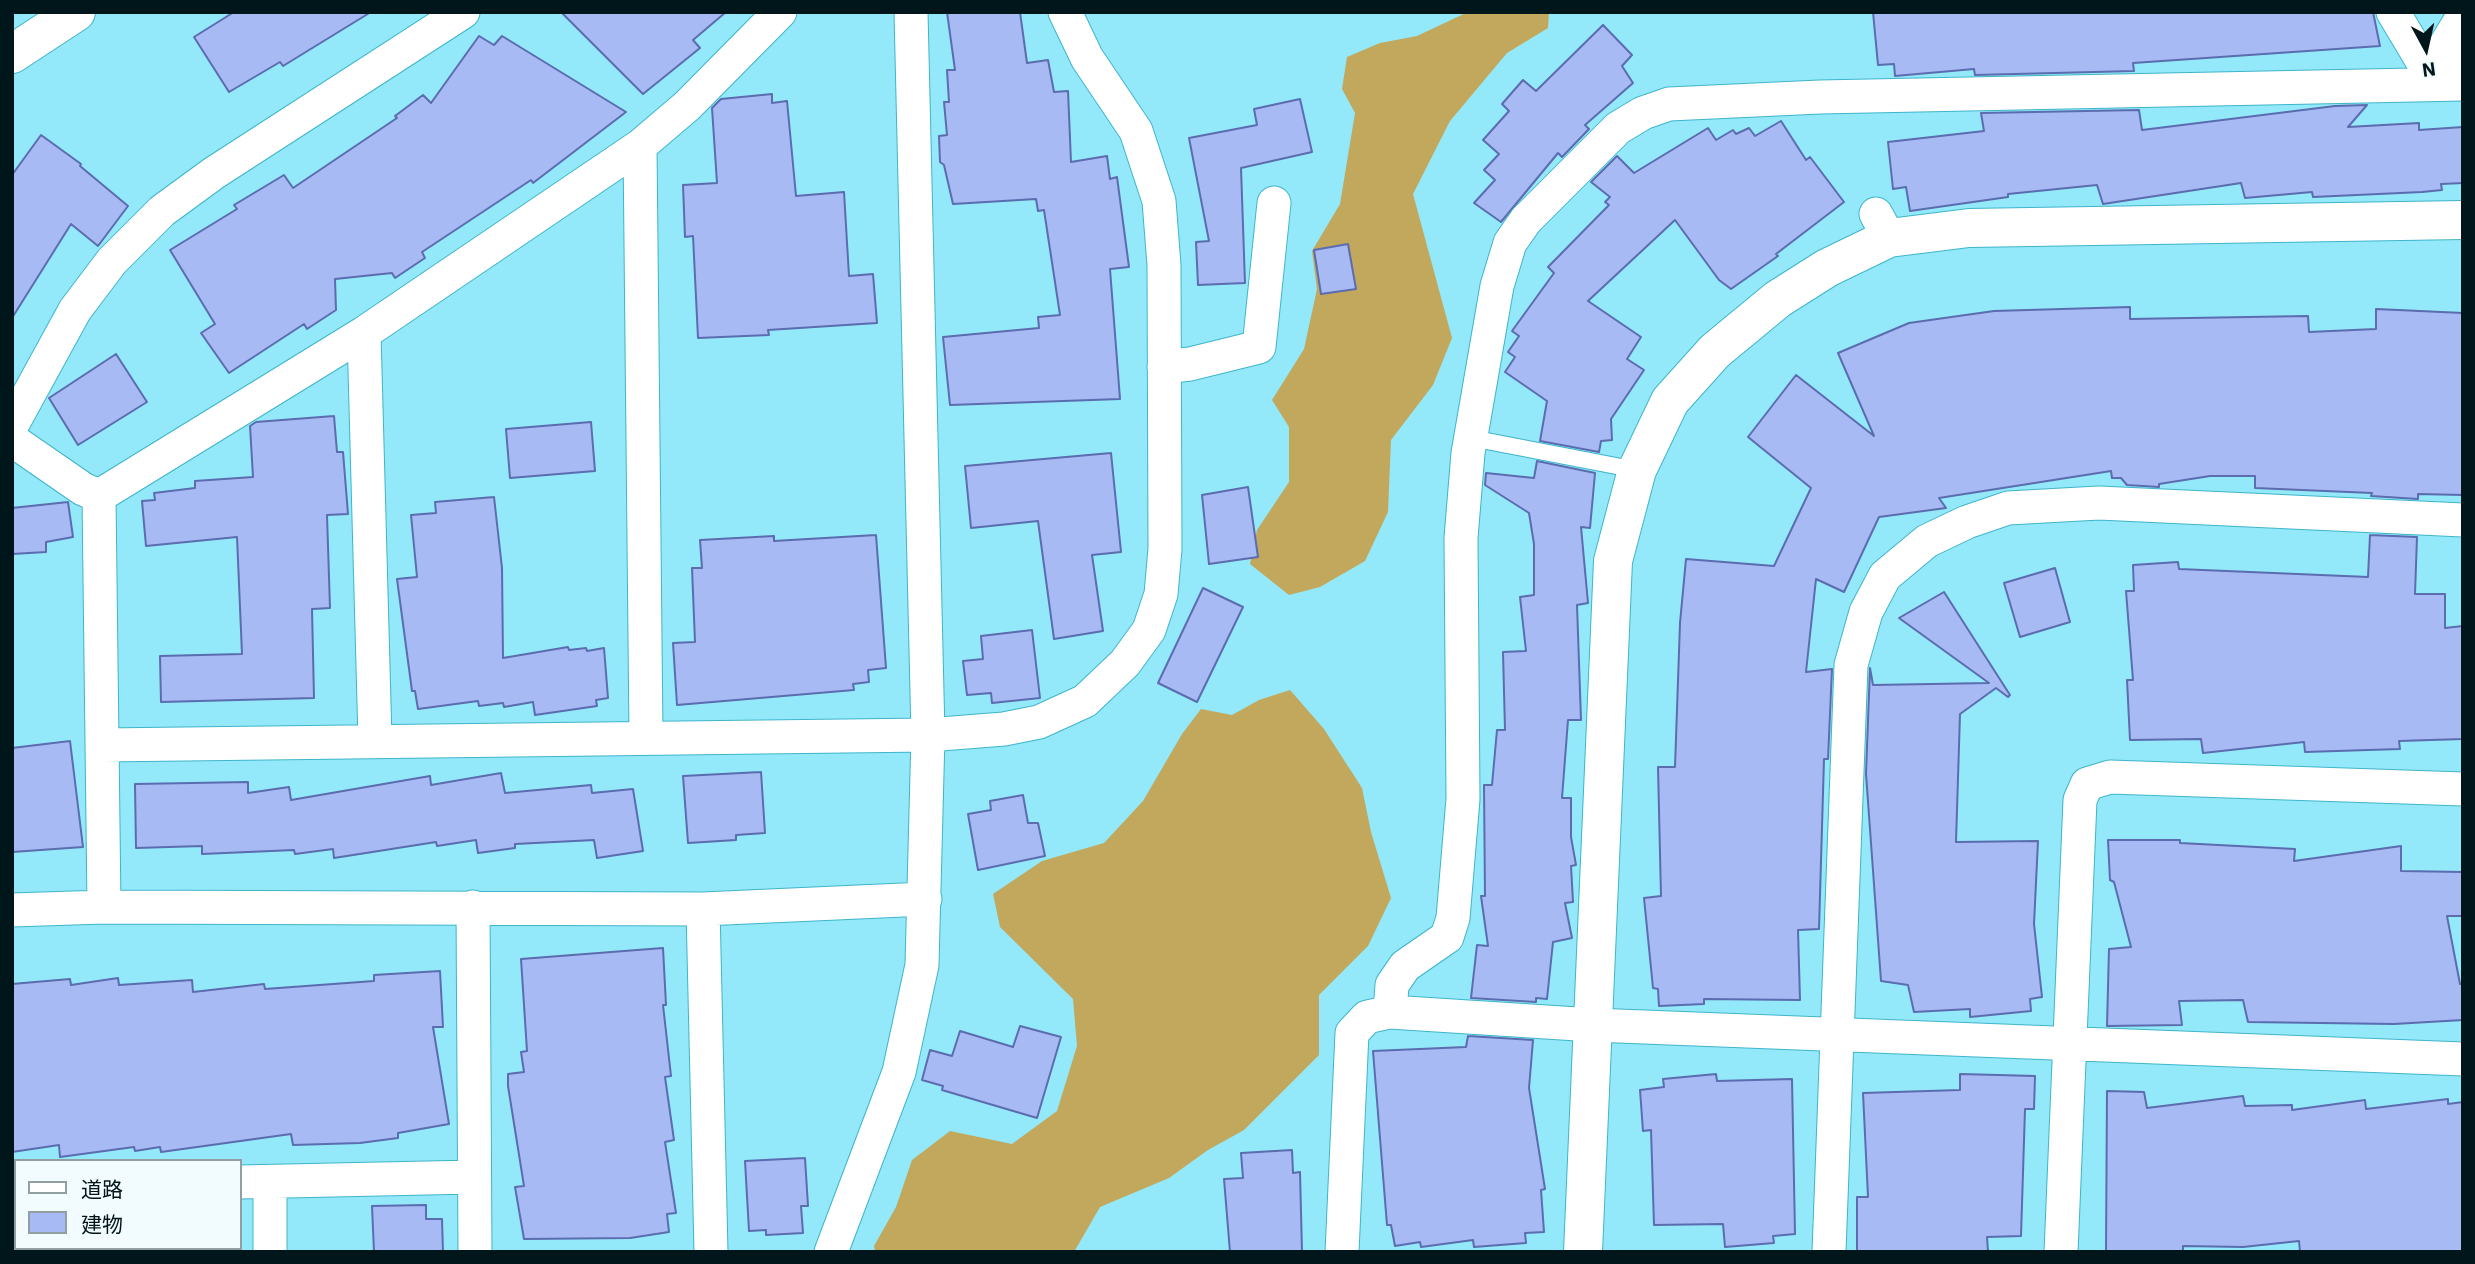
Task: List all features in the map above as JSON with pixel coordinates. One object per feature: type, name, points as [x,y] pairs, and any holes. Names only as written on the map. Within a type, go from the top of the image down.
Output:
[{"type":"street","points":[[12,54],[76,12]]},
{"type":"street","points":[[12,425],[75,310],[112,261],[162,211],[214,173],[463,12]]},
{"type":"street","points":[[99,496],[364,333],[640,146],[687,106],[780,12]]},
{"type":"street","points":[[831,1252],[899,1072],[921,976],[928,735],[911,12]]},
{"type":"street","points":[[102,744],[928,735],[1004,729],[1061,713],[1085,701],[1111,678],[1149,630],[1161,594],[1165,550],[1164,265],[1159,201],[1153,173],[1136,131],[1087,58],[1065,12]]},
{"type":"street","points":[[2393,12],[2447,84]]},
{"type":"street","points":[[2447,84],[2446,44],[2463,16]]},
{"type":"street","points":[[1390,1012],[1392,985],[1405,966],[1447,937],[1453,918],[1463,799],[1461,538],[1471,438],[1497,286],[1510,243],[1525,220],[1618,128],[1643,113],[1669,104],[1820,97],[2447,84]]},
{"type":"street","points":[[640,146],[646,736]]},
{"type":"street","points":[[1164,367],[1190,364],[1259,347],[1274,203]]},
{"type":"street","points":[[1583,1252],[1613,561],[1637,470],[1670,401],[1715,351],[1778,299],[1827,268],[1883,226],[1969,228],[2463,220]]},
{"type":"street","points":[[364,333],[375,740]]},
{"type":"street","points":[[12,440],[83,489],[99,496]]},
{"type":"street","points":[[99,496],[104,907]]},
{"type":"street","points":[[1829,1252],[1851,665],[1866,612],[1885,576],[1917,550],[1967,522],[2008,508],[2086,503],[2463,520]]},
{"type":"street","points":[[2062,1252],[2080,800],[2087,784],[2110,777],[2463,789]]},
{"type":"street","points":[[12,910],[104,907],[703,909],[925,899]]},
{"type":"street","points":[[473,907],[475,1252]]},
{"type":"street","points":[[703,909],[711,1252]]},
{"type":"street","points":[[1342,1252],[1352,1033],[1367,1017],[1390,1012],[1593,1024],[2463,1059]]},
{"type":"street","points":[[270,1252],[255,1182],[474,1177]]},
{"type":"lane","points":[[1471,438],[1637,470]]},
{"type":"shaded area","points":[[1468,12],[1549,12],[1548,28],[1507,53],[1450,121],[1413,194],[1452,338],[1433,385],[1391,440],[1388,512],[1365,561],[1320,587],[1289,595],[1250,564],[1257,530],[1289,482],[1289,427],[1272,400],[1304,349],[1317,289],[1312,251],[1340,204],[1355,113],[1342,89],[1347,57],[1380,43],[1417,36]]},
{"type":"shaded area","points":[[1290,690],[1324,729],[1362,788],[1371,832],[1391,898],[1368,946],[1319,995],[1319,1055],[1244,1130],[1208,1150],[1169,1178],[1100,1207],[1074,1252],[875,1252],[874,1246],[896,1207],[912,1160],[950,1131],[1012,1144],[1057,1111],[1077,1046],[1073,999],[1000,927],[993,894],[1042,861],[1104,843],[1143,801],[1182,734],[1201,709],[1232,715],[1259,700]]},
{"type":"building","points":[[234,12],[371,12],[283,66],[280,62],[229,92],[194,37]]},
{"type":"building","points":[[561,12],[726,12],[693,40],[700,48],[643,94]]},
{"type":"building","points":[[947,12],[1020,12],[1027,63],[1048,60],[1054,92],[1068,91],[1071,162],[1107,156],[1110,179],[1117,177],[1129,267],[1110,269],[1120,399],[950,405],[943,337],[1039,328],[1038,317],[1060,315],[1044,210],[1038,211],[1036,199],[953,204],[944,165],[940,162],[939,136],[947,135],[944,102],[949,102],[947,70],[955,70]]},
{"type":"building","points":[[1873,12],[2373,12],[2380,46],[2133,63],[2134,71],[1975,75],[1974,69],[1895,76],[1894,64],[1878,65]]},
{"type":"building","points":[[1603,25],[1632,55],[1622,66],[1633,83],[1585,125],[1589,129],[1562,157],[1558,153],[1501,222],[1474,203],[1495,180],[1484,170],[1499,154],[1483,140],[1509,111],[1502,104],[1523,80],[1536,91]]},
{"type":"building","points":[[479,36],[494,45],[502,36],[626,112],[533,183],[531,180],[422,252],[425,258],[395,278],[392,273],[335,279],[336,310],[307,329],[304,324],[229,373],[201,333],[215,324],[170,250],[237,209],[234,205],[284,175],[293,188],[397,118],[395,116],[423,95],[431,103]]},
{"type":"building","points":[[772,94],[772,103],[787,101],[796,196],[844,192],[849,276],[873,274],[877,323],[768,330],[769,335],[698,338],[693,236],[685,237],[683,185],[717,183],[712,108],[721,99]]},
{"type":"building","points":[[1300,99],[1312,152],[1241,168],[1245,283],[1198,285],[1196,242],[1209,241],[1189,138],[1257,125],[1254,109]]},
{"type":"building","points":[[2367,105],[2348,127],[2419,123],[2419,130],[2463,127],[2463,183],[2441,184],[2442,190],[2422,192],[2313,197],[2312,192],[2245,198],[2241,183],[2103,204],[2097,185],[2008,194],[2008,197],[1910,211],[1906,187],[1893,189],[1888,142],[1984,131],[1981,113],[2139,110],[2142,130],[2335,106]]},
{"type":"building","points":[[1781,121],[1806,160],[1810,157],[1844,202],[1776,254],[1778,256],[1731,289],[1719,280],[1675,220],[1588,301],[1641,337],[1627,359],[1644,370],[1611,419],[1612,440],[1601,441],[1599,452],[1540,441],[1547,401],[1505,372],[1515,357],[1508,352],[1519,336],[1512,331],[1554,273],[1548,267],[1609,205],[1605,202],[1610,197],[1591,182],[1617,156],[1634,173],[1708,128],[1716,140],[1733,130],[1736,134],[1749,128],[1755,136]]},
{"type":"building","points":[[41,135],[81,164],[80,166],[128,206],[98,246],[71,224],[12,318],[12,175]]},
{"type":"building","points":[[1348,244],[1356,289],[1321,294],[1314,250]]},
{"type":"building","points":[[2130,307],[2130,319],[2308,316],[2309,332],[2376,329],[2376,309],[2463,313],[2463,495],[2418,494],[2418,499],[2371,496],[2372,493],[2255,488],[2255,476],[2210,476],[2159,484],[2159,487],[2127,485],[2121,478],[2112,478],[2111,471],[1939,498],[1946,508],[1879,517],[1844,592],[1816,579],[1806,672],[1832,669],[1828,759],[1824,759],[1819,929],[1798,930],[1800,1000],[1704,999],[1704,1004],[1659,1006],[1658,989],[1653,988],[1644,898],[1661,896],[1658,767],[1675,767],[1680,623],[1686,559],[1774,566],[1811,488],[1748,437],[1796,375],[1874,436],[1838,353],[1909,323],[1994,311]]},
{"type":"building","points":[[116,354],[147,402],[78,445],[49,398]]},
{"type":"building","points":[[334,416],[337,452],[343,452],[348,514],[327,515],[330,608],[312,609],[314,698],[161,702],[160,656],[242,654],[237,537],[146,546],[142,501],[155,500],[154,493],[195,488],[195,481],[253,477],[250,426],[256,422]]},
{"type":"building","points":[[591,422],[595,471],[510,478],[506,429]]},
{"type":"building","points":[[1111,453],[1121,552],[1092,555],[1103,631],[1054,639],[1038,521],[971,528],[965,466]]},
{"type":"building","points":[[1537,461],[1595,473],[1590,528],[1581,527],[1588,603],[1577,605],[1581,720],[1568,720],[1562,798],[1571,798],[1571,837],[1576,865],[1571,866],[1573,902],[1565,903],[1572,938],[1553,942],[1547,999],[1536,998],[1536,1002],[1471,998],[1477,945],[1488,946],[1481,896],[1485,896],[1484,785],[1492,785],[1497,730],[1505,730],[1503,652],[1526,651],[1520,597],[1534,595],[1534,544],[1529,513],[1485,485],[1486,473],[1534,478]]},
{"type":"building","points":[[1248,487],[1258,557],[1209,564],[1202,495]]},
{"type":"building","points":[[494,497],[502,568],[503,658],[568,647],[569,650],[586,648],[587,651],[604,648],[608,698],[596,700],[597,706],[535,715],[533,702],[504,707],[503,703],[479,706],[478,701],[418,709],[415,691],[412,691],[397,579],[417,577],[411,515],[436,513],[435,502]]},
{"type":"building","points":[[68,502],[73,537],[46,542],[46,552],[12,554],[12,508]]},
{"type":"building","points":[[876,535],[886,668],[868,670],[869,682],[853,684],[854,690],[677,705],[673,643],[695,642],[692,568],[702,568],[700,540],[774,536],[774,541]]},
{"type":"building","points":[[2370,535],[2417,537],[2415,594],[2445,594],[2445,628],[2463,626],[2463,739],[2399,741],[2400,749],[2305,752],[2304,742],[2203,753],[2201,739],[2130,740],[2127,680],[2133,680],[2126,591],[2134,591],[2133,565],[2178,562],[2179,569],[2368,577]]},
{"type":"building","points":[[2055,568],[2070,622],[2020,637],[2004,583]]},
{"type":"building","points":[[1203,588],[1243,607],[1197,702],[1158,683]]},
{"type":"building","points":[[1944,592],[2010,695],[2008,697],[1996,688],[1960,714],[1956,842],[2038,841],[2034,924],[2042,997],[2030,999],[2031,1011],[1970,1017],[1970,1009],[1914,1012],[1908,985],[1881,981],[1866,774],[1870,668],[1873,685],[1989,683],[1899,618]]},
{"type":"building","points":[[1032,630],[1040,698],[992,703],[991,693],[967,695],[963,661],[983,659],[981,636]]},
{"type":"building","points":[[70,741],[83,847],[12,852],[12,748]]},
{"type":"building","points":[[761,772],[765,833],[736,835],[736,840],[688,843],[683,776]]},
{"type":"building","points":[[501,773],[505,793],[591,785],[592,793],[633,789],[643,851],[597,858],[594,840],[515,844],[515,848],[478,853],[476,840],[437,846],[436,842],[334,858],[333,849],[295,854],[294,850],[202,854],[202,846],[136,848],[135,784],[248,782],[248,793],[289,787],[291,800],[430,776],[431,785]]},
{"type":"building","points":[[1023,795],[1028,823],[1038,823],[1045,856],[978,870],[968,814],[991,810],[990,801]]},
{"type":"building","points":[[2108,840],[2180,840],[2180,843],[2295,849],[2294,861],[2401,846],[2401,871],[2463,872],[2463,916],[2447,916],[2460,984],[2463,984],[2463,1020],[2394,1024],[2248,1022],[2243,1000],[2179,1001],[2182,1025],[2107,1026],[2109,949],[2131,947],[2114,882],[2110,880]]},
{"type":"building","points":[[663,948],[666,1005],[663,1005],[671,1076],[665,1077],[674,1140],[665,1142],[676,1213],[667,1214],[669,1232],[630,1238],[524,1239],[515,1187],[524,1186],[508,1086],[508,1074],[524,1072],[521,1052],[527,1051],[521,959]]},
{"type":"building","points":[[440,971],[443,1027],[433,1027],[449,1124],[398,1133],[398,1138],[360,1143],[293,1145],[291,1134],[161,1152],[160,1147],[135,1151],[134,1147],[60,1157],[59,1145],[12,1152],[12,984],[70,979],[71,985],[118,978],[119,985],[192,980],[193,992],[264,984],[265,989],[374,981],[374,975]]},
{"type":"building","points":[[1020,1026],[1061,1037],[1037,1118],[942,1090],[943,1086],[922,1080],[930,1050],[952,1056],[960,1031],[1013,1047]]},
{"type":"building","points":[[1468,1036],[1533,1040],[1529,1088],[1545,1189],[1541,1190],[1544,1232],[1525,1233],[1526,1243],[1474,1247],[1473,1240],[1421,1247],[1420,1242],[1395,1246],[1391,1225],[1387,1225],[1373,1051],[1466,1047]]},
{"type":"building","points":[[1716,1074],[1717,1081],[1792,1079],[1795,1234],[1773,1236],[1774,1243],[1725,1247],[1723,1224],[1654,1225],[1651,1130],[1643,1131],[1640,1090],[1664,1087],[1663,1079]]},
{"type":"building","points":[[1960,1074],[2035,1076],[2034,1109],[2025,1109],[2021,1236],[1987,1237],[1988,1252],[1857,1251],[1857,1197],[1868,1197],[1863,1093],[1960,1090]]},
{"type":"building","points":[[2107,1091],[2144,1092],[2147,1108],[2243,1096],[2245,1106],[2292,1105],[2292,1110],[2365,1100],[2366,1109],[2448,1099],[2448,1104],[2463,1102],[2463,1252],[2300,1252],[2299,1241],[2243,1247],[2183,1246],[2183,1252],[2106,1252]]},
{"type":"building","points":[[1292,1150],[1293,1173],[1300,1172],[1302,1252],[1230,1252],[1224,1179],[1243,1178],[1241,1153]]},
{"type":"building","points":[[805,1158],[808,1206],[801,1206],[803,1233],[766,1235],[766,1230],[749,1231],[745,1161]]},
{"type":"building","points":[[426,1205],[426,1219],[442,1219],[443,1252],[374,1252],[372,1206]]}]
